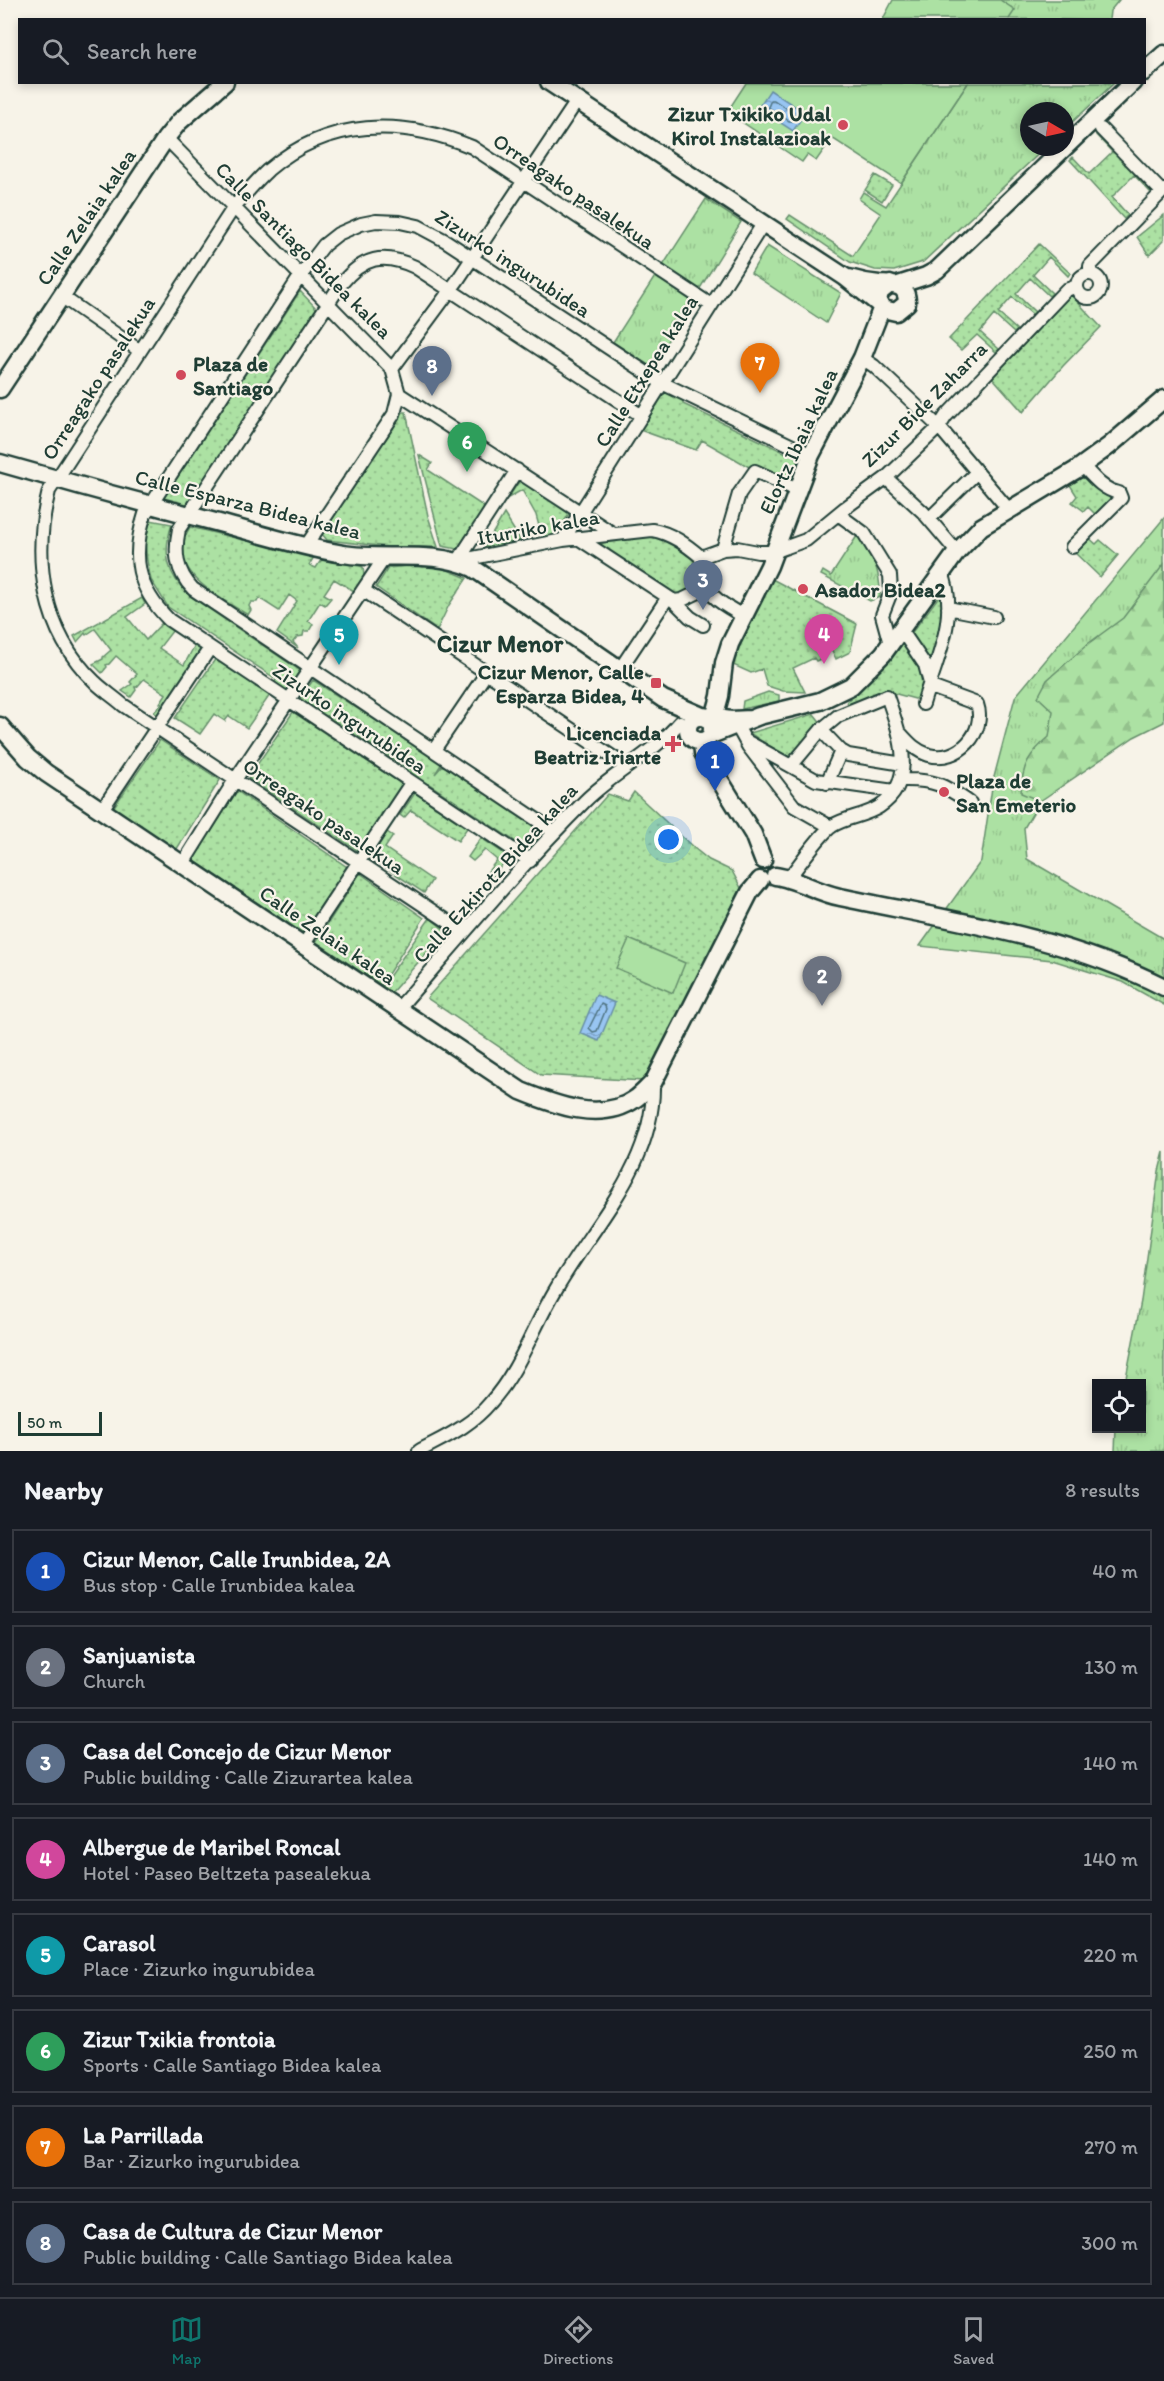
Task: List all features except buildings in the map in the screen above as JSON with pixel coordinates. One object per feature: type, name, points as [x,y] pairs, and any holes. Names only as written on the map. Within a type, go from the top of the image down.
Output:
[{"type":"street","points":[[1146,70],[1163,54]]},
{"type":"street","name":"Calle Zelaia kalea","points":[[0,390],[166,138],[179,122],[223,84]]},
{"type":"street","points":[[552,84],[845,277],[881,306],[892,312],[904,306],[905,291],[894,285],[870,283],[845,277]]},
{"type":"street","name":"Elortz Ibaia kalea","points":[[864,353],[937,270],[1131,84]]},
{"type":"street","points":[[392,369],[472,258],[577,101]]},
{"type":"street","name":"Orreagako pasalekua","points":[[461,930],[123,705],[94,681],[64,644],[47,603],[40,551],[42,516],[49,491],[234,207],[267,171],[282,159],[319,139],[362,128],[405,128],[448,137],[472,147],[711,305]]},
{"type":"street","points":[[1090,274],[1090,266],[1163,191],[1101,129]]},
{"type":"street","name":"Calle Santiago Bidea kalea","points":[[166,138],[392,369],[399,394]]},
{"type":"street","name":"Zizurko ingurubidea","points":[[530,861],[169,620],[154,606],[146,590],[139,571],[136,553],[142,521],[150,504],[301,275],[324,245],[348,228],[376,220],[418,226],[472,258],[662,383],[811,455]]},
{"type":"street","name":"Calle Etxepea kalea","points":[[563,540],[763,224]]},
{"type":"street","name":"Zizurko ingurubidea","points":[[555,832],[193,589],[180,572],[176,546],[179,529],[352,271],[362,264],[379,259],[402,261],[450,289],[642,416]]},
{"type":"street","name":"Elortz Ibaia kalea","points":[[894,285],[926,276],[937,270]]},
{"type":"street","points":[[1090,274],[1099,280],[1101,287],[1097,294],[1086,298],[1079,293],[1077,286],[1082,276],[1090,274]]},
{"type":"street","points":[[881,306],[880,292],[894,285]]},
{"type":"street","name":"Zizur Bide Zaharra","points":[[774,552],[806,540],[886,478],[939,427],[946,416],[1066,290],[1077,286]]},
{"type":"street","points":[[61,296],[140,351]]},
{"type":"street","name":"Elortz Ibaia kalea","points":[[774,552],[811,455],[864,353],[881,306]]},
{"type":"street","points":[[864,353],[874,366],[939,427],[1009,510]]},
{"type":"street","points":[[306,546],[394,414],[398,407],[399,394],[612,533]]},
{"type":"street","points":[[707,728],[744,722],[820,701],[851,686],[890,644],[957,552],[981,527],[1082,465],[1109,446],[1164,399]]},
{"type":"street","name":"Calle Esparza Bidea kalea","points":[[0,463],[188,515],[343,554],[433,557],[458,561],[472,568],[707,728],[692,739],[663,699]]},
{"type":"street","points":[[1072,547],[1121,498],[1119,493],[1110,491],[1100,484],[1082,465]]},
{"type":"street","name":"Iturriko kalea","points":[[458,561],[517,470]]},
{"type":"street","points":[[723,549],[739,494],[755,471],[797,490]]},
{"type":"street","points":[[929,519],[977,472]]},
{"type":"street","points":[[886,478],[929,519],[957,552]]},
{"type":"street","points":[[838,514],[864,533],[890,575],[891,592],[882,615],[890,644]]},
{"type":"street","name":"Iturriko kalea","points":[[458,561],[563,540],[652,530],[664,532],[691,548],[701,557]]},
{"type":"street","points":[[578,538],[671,599],[703,625]]},
{"type":"street","points":[[745,617],[723,603],[707,588],[701,557],[723,549],[737,548],[774,552],[745,617],[730,644],[724,663],[720,696],[707,728],[703,753],[753,834],[763,860],[774,864],[776,868],[774,878]]},
{"type":"street","points":[[182,865],[385,557]]},
{"type":"street","points":[[923,704],[946,632],[948,587],[942,573]]},
{"type":"street","points":[[671,599],[682,600],[707,588]]},
{"type":"street","points":[[363,590],[626,766]]},
{"type":"street","points":[[620,669],[671,599]]},
{"type":"street","points":[[948,609],[994,617]]},
{"type":"street","points":[[899,732],[912,747],[929,755],[940,756],[953,753],[971,740],[980,712],[977,704],[931,687],[924,665],[906,637]]},
{"type":"street","points":[[101,811],[210,648]]},
{"type":"street","points":[[434,750],[487,672]]},
{"type":"street","points":[[419,1451],[475,1419],[492,1402],[512,1374],[554,1291],[633,1170],[650,1123],[653,1103],[652,1083],[750,892],[774,878],[831,827],[879,807],[901,780],[903,752],[887,696],[838,716],[821,730],[791,766]]},
{"type":"street","points":[[820,701],[838,716]]},
{"type":"street","points":[[744,722],[746,741],[794,806],[831,827]]},
{"type":"street","name":"Calle Zelaia kalea","points":[[0,726],[27,758],[77,796],[521,1091],[547,1102],[595,1112],[616,1108],[635,1100],[652,1083]]},
{"type":"street","name":"Calle Ezkirotz Bidea kalea","points":[[398,1009],[587,799],[626,766],[684,727]]},
{"type":"street","points":[[821,730],[841,751],[848,755],[903,764]]},
{"type":"street","points":[[746,741],[826,783],[838,782],[894,791]]},
{"type":"street","points":[[826,783],[841,751]]},
{"type":"street","points":[[901,780],[919,779],[944,785],[970,803]]},
{"type":"street","points":[[302,947],[411,783]]},
{"type":"street","points":[[774,878],[827,895],[1023,936],[1093,958],[1140,975],[1164,987]]},
{"type":"green space","points":[[893,0],[1000,0],[1015,10],[1010,18],[884,18]]},
{"type":"green space","points":[[1001,0],[1119,0],[1110,11],[1109,18],[1009,18]]},
{"type":"green space","name":"Zizur Txikiko Udal Kirol Instalazioak","points":[[745,84],[967,84],[901,183],[832,138],[816,161],[807,155],[802,162],[727,112]]},
{"type":"green space","points":[[967,84],[1113,84],[1074,121],[1074,102],[1020,102],[1020,156],[1036,156],[923,262],[894,271],[875,270],[850,262],[787,219],[790,215],[853,256],[881,214],[859,199],[863,192],[886,206]]},
{"type":"green space","points":[[1099,132],[1153,189],[1150,192],[1134,175],[1112,197],[1128,215],[1124,219],[1070,160],[1073,157],[1089,174],[1112,152],[1096,135]]},
{"type":"green space","points":[[875,175],[892,185],[882,201],[865,190]]},
{"type":"green space","points":[[706,199],[741,222],[699,290],[662,267]]},
{"type":"green space","points":[[1164,215],[1164,240],[1149,255],[1137,237]]},
{"type":"green space","points":[[1039,244],[1070,273],[1068,276],[1049,257],[1033,275],[1052,293],[1049,296],[1030,278],[1016,294],[1035,312],[1032,314],[1012,297],[998,313],[1017,330],[1014,333],[994,315],[980,332],[999,349],[996,352],[977,335],[961,350],[949,339]]},
{"type":"green space","points":[[767,246],[841,293],[826,323],[751,273]]},
{"type":"green space","points":[[656,275],[693,300],[651,367],[613,342]]},
{"type":"green space","points":[[300,291],[317,309],[187,506],[162,500],[163,491],[168,492]]},
{"type":"green space","points":[[1071,295],[1101,327],[1023,412],[992,377]]},
{"type":"green space","points":[[661,391],[670,391],[683,399],[683,404],[786,453],[789,448],[802,455],[792,479],[755,464],[751,468],[702,440],[696,450],[640,430],[653,411],[651,409]]},
{"type":"green space","points":[[403,412],[406,412],[428,516],[438,547],[389,547],[327,540],[322,534]]},
{"type":"green space","points":[[419,455],[432,463],[428,470],[486,508],[457,549],[442,546]]},
{"type":"green space","points":[[1081,478],[1089,479],[1112,499],[1096,515],[1088,507],[1084,511],[1072,502],[1077,496],[1070,485]]},
{"type":"green space","points":[[520,480],[570,512],[556,535],[542,537],[536,515],[522,490],[508,498]]},
{"type":"green space","points":[[504,514],[521,541],[484,548]]},
{"type":"green space","points":[[1164,518],[1164,591],[1070,729],[1040,801],[1024,828],[1027,859],[1164,939],[1164,1005],[1123,982],[1052,960],[920,946],[981,861],[993,781],[1015,697]]},
{"type":"green space","points":[[150,520],[172,524],[167,545],[169,563],[176,580],[190,596],[302,672],[288,694],[275,683],[276,679],[168,607],[151,580],[147,561],[145,542]]},
{"type":"green space","points":[[190,527],[314,557],[309,565],[316,568],[321,560],[360,566],[363,567],[364,576],[354,591],[334,579],[324,594],[331,598],[325,605],[320,602],[308,621],[313,624],[309,631],[304,631],[303,636],[297,637],[293,642],[298,648],[277,633],[297,601],[289,595],[279,611],[259,598],[257,602],[251,602],[248,615],[223,600],[210,591],[188,569],[183,556],[183,542]]},
{"type":"green space","points":[[859,533],[872,556],[879,579],[880,597],[870,601],[821,575],[823,571],[831,576]]},
{"type":"green space","points":[[643,534],[671,541],[693,557],[698,571],[694,584],[689,589],[674,595],[615,558],[593,541]]},
{"type":"green space","points":[[1087,536],[1096,544],[1100,540],[1118,555],[1100,577],[1073,551]]},
{"type":"green space","points":[[1164,564],[1164,722],[1134,737],[1040,801],[1021,793],[1023,775],[1028,761],[1036,749],[1049,737],[1053,711],[1038,697],[1047,680],[1089,643],[1123,618]]},
{"type":"green space","points":[[418,565],[441,567],[467,578],[449,605],[437,630],[376,587],[388,568]]},
{"type":"green space","points":[[772,579],[857,624],[850,652],[836,659],[823,631],[815,635],[825,657],[816,661],[814,658],[793,668],[805,692],[783,691],[767,686],[762,669],[751,673],[731,664]]},
{"type":"green space","points":[[945,588],[941,629],[919,700],[889,692],[852,706],[848,705],[847,701],[875,676],[900,648]]},
{"type":"green space","points":[[142,598],[145,604],[127,617],[146,640],[162,623],[173,630],[159,648],[184,665],[195,645],[201,650],[158,716],[154,712],[162,704],[160,703],[166,694],[144,679],[135,687],[136,690],[131,697],[122,691],[132,684],[130,682],[137,674],[116,656],[106,665],[102,673],[93,664],[103,659],[111,650],[95,629],[86,635],[85,633],[77,642],[74,636]]},
{"type":"green space","points":[[216,658],[270,695],[247,728],[229,716],[225,721],[214,714],[200,734],[175,718]]},
{"type":"green space","points":[[313,680],[442,763],[435,774],[443,765],[548,834],[528,854],[520,849],[522,846],[429,784],[426,786],[406,772],[407,768],[300,699]]},
{"type":"green space","points":[[768,692],[779,695],[779,701],[742,709],[743,701]]},
{"type":"green space","points":[[293,712],[403,785],[358,851],[248,778]]},
{"type":"green space","points":[[814,714],[822,724],[789,760],[750,733]]},
{"type":"green space","points":[[160,740],[220,780],[175,852],[113,808]]},
{"type":"green space","points":[[237,791],[347,867],[303,933],[193,860]]},
{"type":"green space","points":[[634,792],[694,848],[709,860],[732,871],[741,888],[687,1000],[644,1081],[541,1075],[427,998],[608,794],[628,801]]},
{"type":"green space","points":[[415,793],[467,828],[458,841],[411,810],[404,818],[400,815]]},
{"type":"green space","points":[[387,832],[393,836],[385,848],[432,880],[424,893],[371,858]]},
{"type":"green space","points":[[481,838],[509,857],[491,878],[486,874],[497,860],[485,850],[473,861],[468,857]]},
{"type":"green space","points":[[360,873],[424,918],[381,985],[316,942]]},
{"type":"green space","points":[[430,918],[446,931],[390,994],[381,988]]},
{"type":"green space","points":[[629,939],[685,963],[673,993],[616,968]]},
{"type":"green space","points":[[1164,1152],[1164,1451],[1115,1451],[1116,1433],[1146,1433],[1146,1379],[1126,1379],[1141,1301],[1159,1171]]},
{"type":"water","points":[[770,90],[805,113],[793,131],[758,108]]},
{"type":"water","points":[[596,995],[615,1003],[599,1041],[580,1033]]},
{"type":"place","name":"Zizur Txikiko Udal Kirol Instalazioak","points":[[843,125]]},
{"type":"place","name":"Plaza de Santiago","points":[[181,375]]},
{"type":"place","name":"La Parrillada","points":[[760,393]]},
{"type":"place","name":"Casa de Cultura de Cizur Menor","points":[[432,396]]},
{"type":"place","name":"Zizur Txikia frontoia","points":[[467,472]]},
{"type":"place","name":"Asador Bidea2","points":[[803,589]]},
{"type":"place","name":"Casa del Concejo de Cizur Menor","points":[[703,610]]},
{"type":"place","name":"Albergue de Maribel Roncal","points":[[824,664]]},
{"type":"place","name":"Carasol","points":[[339,665]]},
{"type":"place","name":"Cizur Menor, Calle Esparza Bidea, 4","points":[[656,683]]},
{"type":"place","name":"Licenciada Beatriz Iriarte","points":[[673,744]]},
{"type":"place","name":"Cizur Menor, Calle Irunbidea, 2A","points":[[715,791]]},
{"type":"place","name":"Plaza de San Emeterio","points":[[944,792]]},
{"type":"place","name":"Sanjuanista","points":[[822,1006]]},
{"type":"district","name":"Cizur Menor","points":[[500,643]]}]
